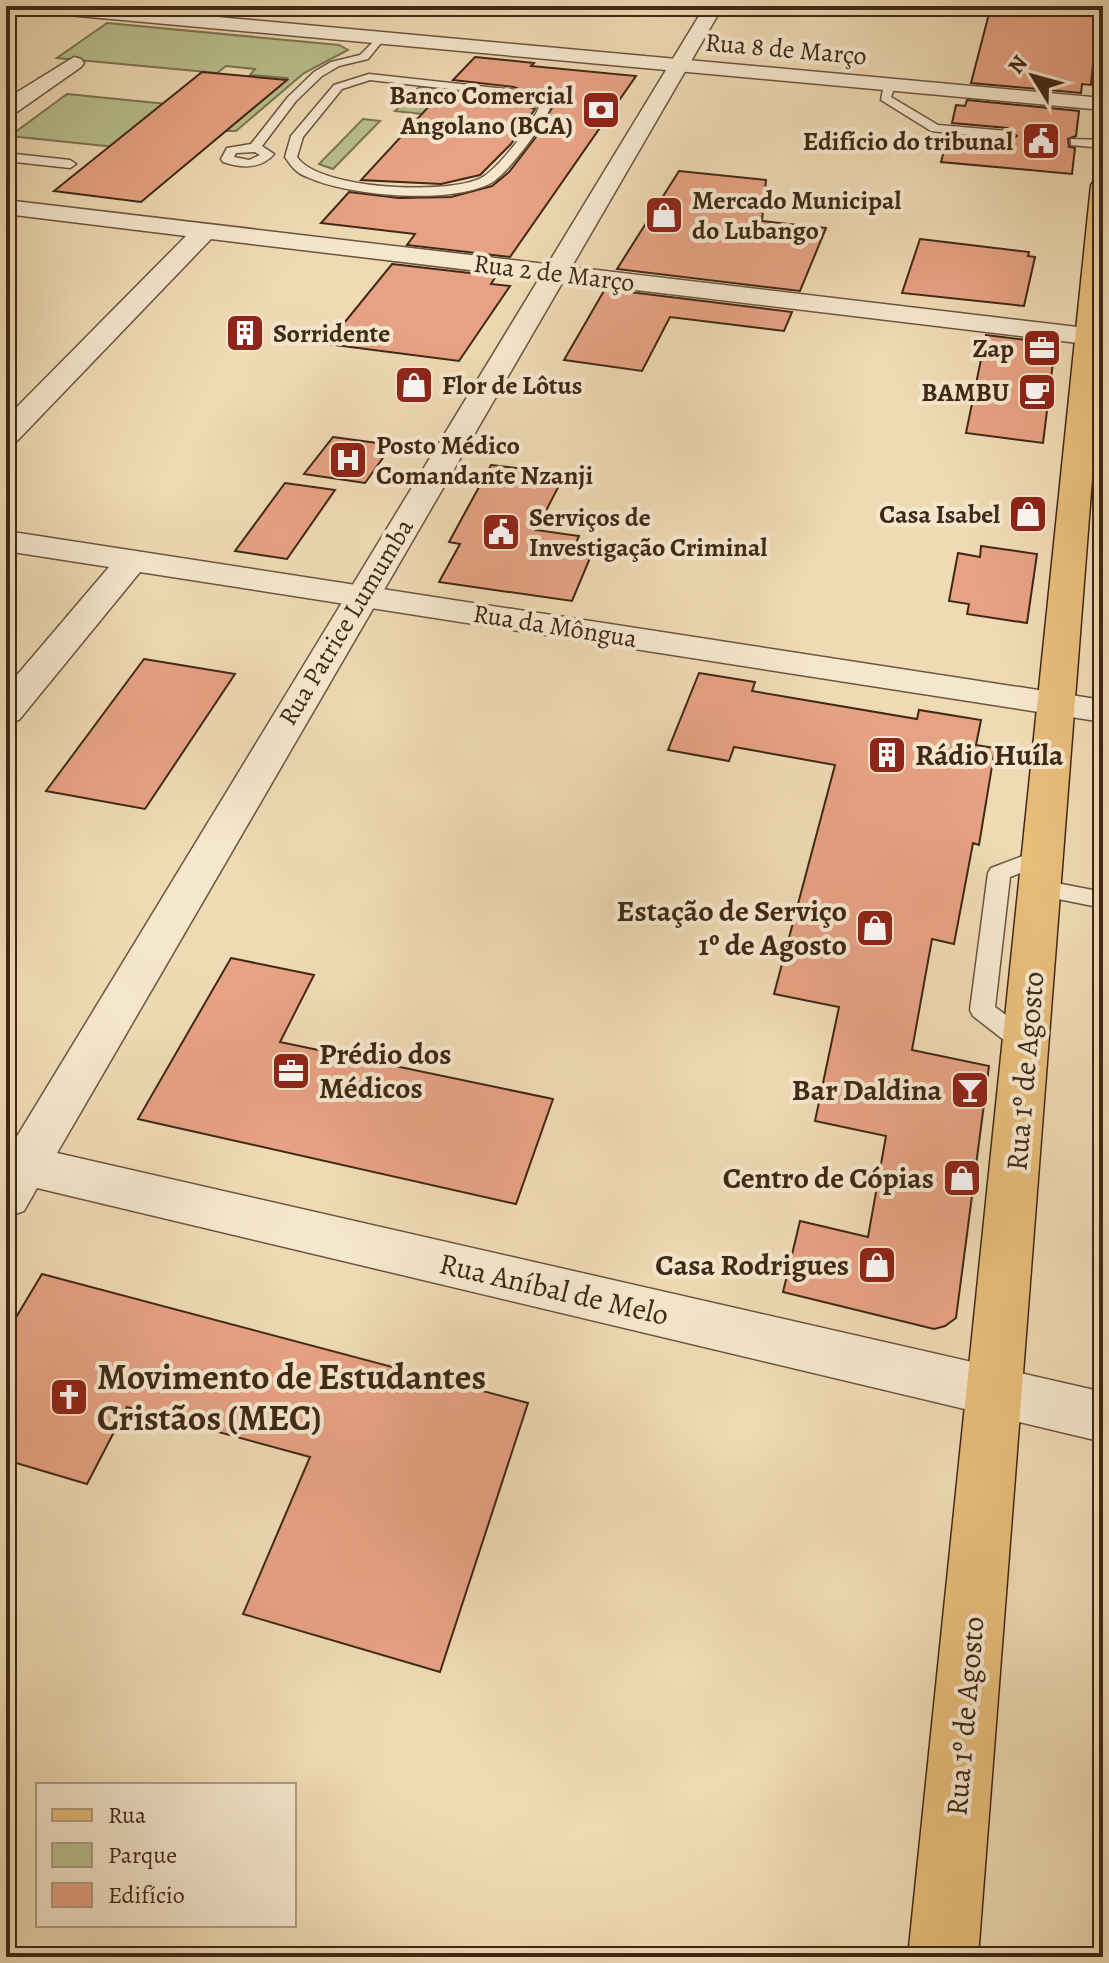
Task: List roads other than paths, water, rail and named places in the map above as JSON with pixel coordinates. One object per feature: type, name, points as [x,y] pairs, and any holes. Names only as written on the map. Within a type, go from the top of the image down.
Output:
[{"type":"main road","name":"Rua 1º de Agosto","points":[[943,1957],[1042,872],[1080,708],[1103,185]]},
{"type":"street","name":"Rua 8 de Março","points":[[35,6],[241,16],[380,38],[1103,104]]},
{"type":"street","name":"Rua Patrice Lumumba","points":[[12,1175],[714,6]]},
{"type":"street","points":[[6,109],[74,63]]},
{"type":"street","name":"Rua 2 de Março","points":[[6,207],[1096,338]]},
{"type":"street","points":[[6,435],[205,231]]},
{"type":"street","name":"Rua da Môngua","points":[[6,541],[1080,708]]},
{"type":"street","points":[[6,712],[132,560]]},
{"type":"street","name":"Rua Aníbal de Melo","points":[[12,1175],[1103,1417]]},
{"type":"lane","points":[[1096,6],[1103,7]]},
{"type":"lane","points":[[338,87],[354,80],[382,77],[514,93],[545,105],[543,112],[488,180],[450,192],[424,192],[326,180],[297,167],[291,157],[297,136],[338,87],[380,38]]},
{"type":"lane","points":[[254,148],[292,99],[318,74],[335,64],[364,57]]},
{"type":"lane","points":[[890,84],[885,98],[927,125],[1008,135]]},
{"type":"lane","points":[[1075,142],[1103,144]]},
{"type":"lane","points":[[6,157],[70,164]]},
{"type":"lane","points":[[1042,872],[1103,900]]},
{"type":"place","name":"Banco Comercial Angolano (BCA)","points":[[601,110]]},
{"type":"place","name":"Edifício do tribunal","points":[[1041,141]]},
{"type":"place","name":"Mercado Municipal do Lubango","points":[[664,215]]},
{"type":"place","name":"Sorridente","points":[[245,333]]},
{"type":"place","name":"Zap","points":[[1042,348]]},
{"type":"place","name":"Flor de Lôtus","points":[[414,385]]},
{"type":"place","name":"BAMBU","points":[[1037,392]]},
{"type":"place","name":"Posto Médico Comandante Nzanji","points":[[348,460]]},
{"type":"place","name":"Casa Isabel","points":[[1028,514]]},
{"type":"place","name":"Serviços de Investigação Criminal","points":[[501,532]]},
{"type":"place","name":"Rádio Huíla","points":[[887,755]]},
{"type":"place","name":"Estação de Serviço 1º de Agosto","points":[[875,928]]},
{"type":"place","name":"Prédio dos Médicos","points":[[291,1071]]},
{"type":"place","name":"Bar Daldina","points":[[970,1090]]},
{"type":"place","name":"Centro de Cópias","points":[[962,1178]]},
{"type":"place","name":"Casa Rodrigues","points":[[877,1265]]},
{"type":"place","name":"Movimento de Estudantes Cristãos (MEC)","points":[[69,1397]]}]
